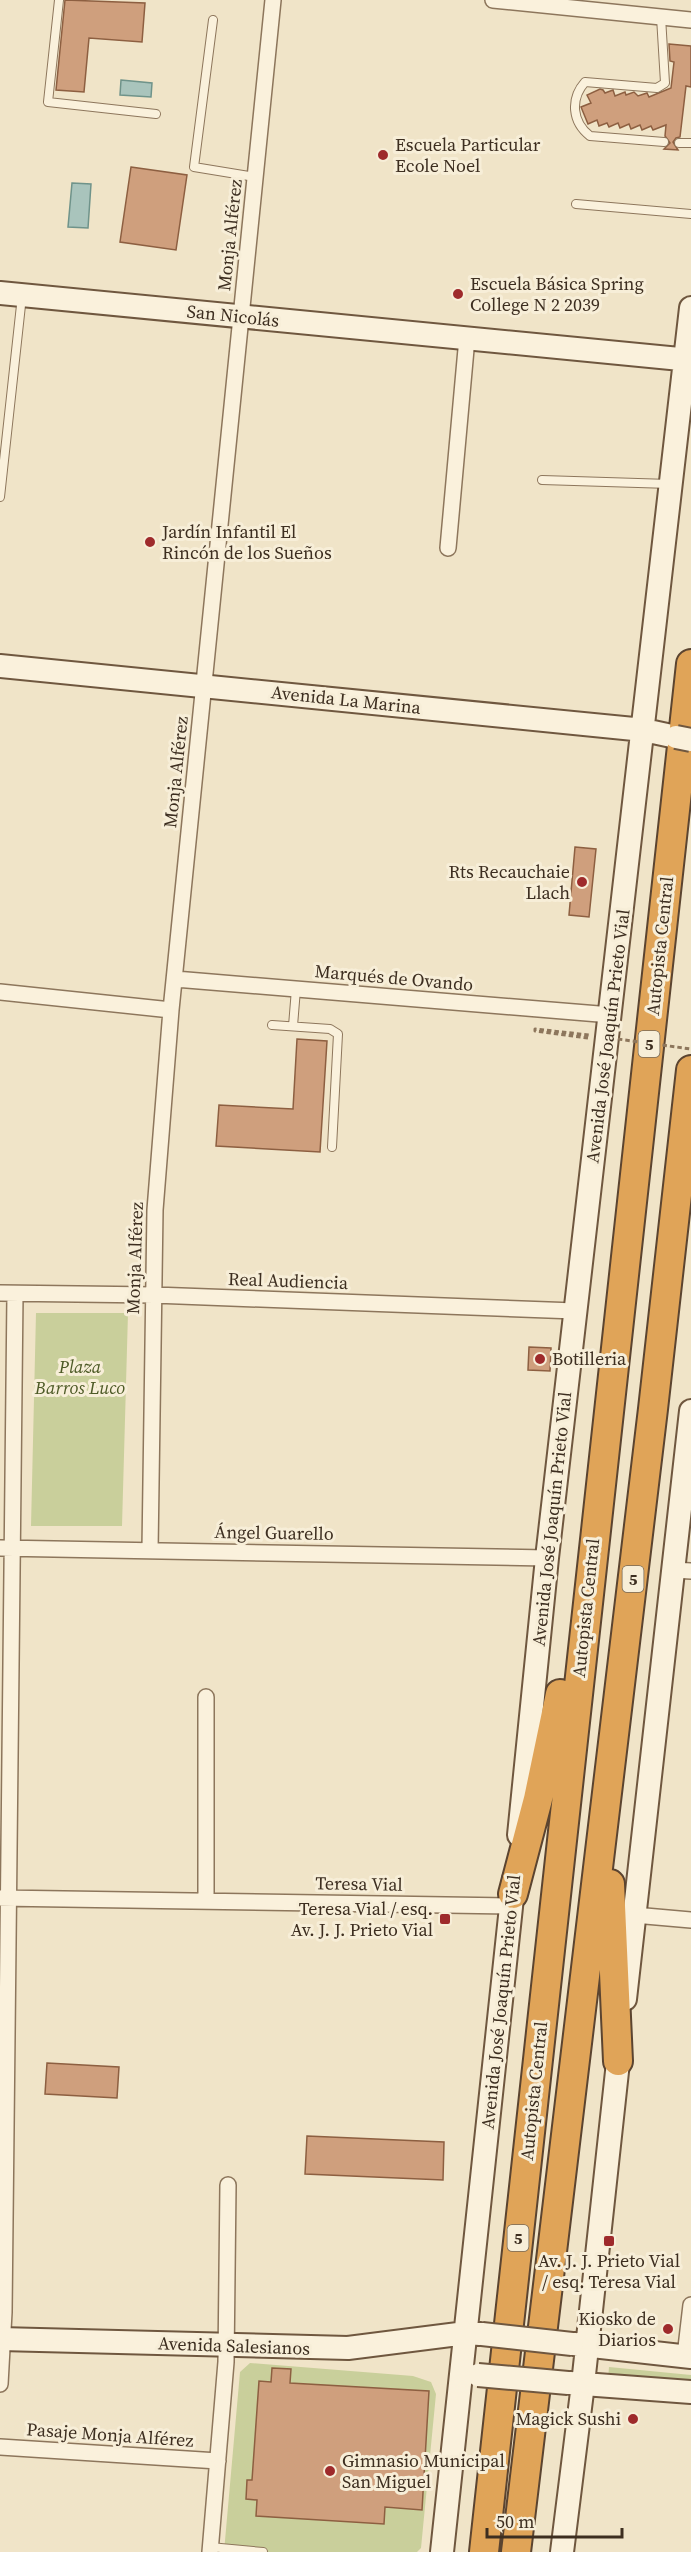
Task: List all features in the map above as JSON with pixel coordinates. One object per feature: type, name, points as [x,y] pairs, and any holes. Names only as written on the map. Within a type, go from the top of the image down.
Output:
[{"type":"highway","name":"Autopista Central","points":[[484,2552],[691,664]]},
{"type":"highway","name":"Autopista Central","points":[[516,2552],[613,1749],[691,1070]]},
{"type":"highway","points":[[512,1900],[538,1799],[571,1650],[589,1585]]},
{"type":"highway","points":[[613,1749],[610,1881],[618,2061]]},
{"type":"main road","name":"San Nicolás","points":[[11,294],[688,360]]},
{"type":"main road","name":"Avenida José Joaquín Prieto Vial","points":[[442,2552],[470,2374],[512,1900],[547,1558],[671,484],[688,360],[691,308]]},
{"type":"main road","name":"Avenida La Marina","points":[[0,666],[644,730],[683,738]]},
{"type":"main road","points":[[562,2552],[575,2384],[618,2061],[634,1915],[682,1570],[691,1412]]},
{"type":"main road","name":"Avenida Salesianos","points":[[2,2339],[348,2348],[474,2334],[688,2356]]},
{"type":"main road","points":[[470,2374],[691,2392]]},
{"type":"street","name":"Monja Alférez","points":[[150,1550],[155,1210],[171,1010],[273,0]]},
{"type":"street","points":[[493,0],[558,3],[691,20]]},
{"type":"street","points":[[448,548],[467,338]]},
{"type":"street","name":"Marqués de Ovando","points":[[175,980],[611,1015]]},
{"type":"street","points":[[0,992],[171,1010]]},
{"type":"street","points":[[0,2384],[8,1294]]},
{"type":"street","name":"Real Audiencia","points":[[8,1294],[154,1295],[575,1311]]},
{"type":"street","name":"Ángel Guarello","points":[[6,1548],[547,1558]]},
{"type":"street","points":[[206,1697],[206,1901]]},
{"type":"street","name":"Teresa Vial","points":[[4,1898],[206,1901],[512,1900]]},
{"type":"street","points":[[634,1915],[691,1920]]},
{"type":"street","points":[[210,2549],[226,2345],[228,2185]]},
{"type":"street","points":[[688,2356],[691,2305]]},
{"type":"street","name":"Pasaje Monja Alférez","points":[[0,2448],[218,2462]]},
{"type":"lane","points":[[59,0],[48,102],[156,114]]},
{"type":"lane","points":[[661,17],[665,83],[657,87],[585,82],[577,91],[574,117],[583,131],[590,136],[664,142]]},
{"type":"lane","points":[[213,20],[194,167],[255,177]]},
{"type":"lane","points":[[679,143],[691,143]]},
{"type":"lane","points":[[576,204],[691,214]]},
{"type":"lane","points":[[0,497],[11,294]]},
{"type":"lane","points":[[542,480],[671,484]]},
{"type":"lane","points":[[293,1026],[296,989]]},
{"type":"lane","points":[[272,1025],[330,1029],[338,1034],[332,1147]]},
{"type":"lane","points":[[210,2549],[263,2552]]},
{"type":"path","points":[[570,1036],[535,1031],[535,1029],[591,1035]]},
{"type":"path","points":[[603,1037],[691,1049]]},
{"type":"green space","name":"Plaza Barros Luco","points":[[36,1313],[128,1313],[122,1526],[31,1526]]},
{"type":"green space","name":"Gimnasio Municipal San Miguel","points":[[250,2363],[413,2376],[431,2382],[436,2394],[421,2548],[417,2552],[224,2552],[240,2372]]},
{"type":"green space","points":[[609,2367],[691,2375],[691,2389],[608,2380]]},
{"type":"water","points":[[121,80],[152,83],[151,97],[120,95]]},
{"type":"water","points":[[72,183],[91,184],[88,228],[68,227]]},
{"type":"building","points":[[65,0],[145,3],[142,42],[89,38],[84,92],[56,90]]},
{"type":"building","points":[[669,44],[691,46],[691,87],[686,86],[680,137],[673,142],[678,150],[664,149],[670,143],[665,136],[666,125],[653,130],[651,126],[642,130],[640,125],[631,129],[629,124],[620,128],[618,123],[609,127],[607,123],[599,126],[597,120],[588,124],[581,107],[591,103],[587,95],[600,89],[605,93],[613,90],[615,96],[625,92],[626,95],[634,92],[638,96],[647,93],[649,97],[671,88],[674,62],[670,61]]},
{"type":"building","points":[[131,167],[187,175],[176,250],[120,242]]},
{"type":"building","name":"Rts Recauchaie Llach","points":[[575,847],[596,849],[589,917],[569,915]]},
{"type":"building","points":[[297,1039],[327,1041],[320,1152],[216,1146],[219,1105],[293,1109]]},
{"type":"building","name":"Botilleria","points":[[529,1347],[551,1348],[550,1371],[528,1370]]},
{"type":"building","points":[[47,2063],[119,2067],[117,2098],[45,2094]]},
{"type":"building","points":[[307,2136],[444,2142],[443,2180],[305,2174]]},
{"type":"building","name":"Gimnasio Municipal San Miguel","points":[[272,2368],[291,2369],[290,2383],[429,2391],[422,2510],[385,2507],[384,2524],[256,2516],[257,2500],[246,2499],[247,2480],[252,2480],[259,2381],[271,2382]]},
{"type":"place","name":"Escuela Particular Ecole Noel","points":[[383,155]]},
{"type":"place","name":"Escuela Básica Spring College N 2 2039","points":[[458,294]]},
{"type":"place","name":"Jardín Infantil El Rincón de los Sueños","points":[[150,542]]},
{"type":"place","name":"Rts Recauchaie Llach","points":[[582,882]]},
{"type":"place","name":"Botilleria","points":[[540,1359]]},
{"type":"place","name":"Teresa Vial / esq. Av. J. J. Prieto Vial","points":[[445,1919]]},
{"type":"place","name":"Av. J. J. Prieto Vial / esq. Teresa Vial","points":[[609,2241]]},
{"type":"place","name":"Kiosko de Diarios","points":[[668,2329]]},
{"type":"place","name":"Magick Sushi","points":[[633,2419]]},
{"type":"place","name":"Gimnasio Municipal San Miguel","points":[[330,2471]]}]
